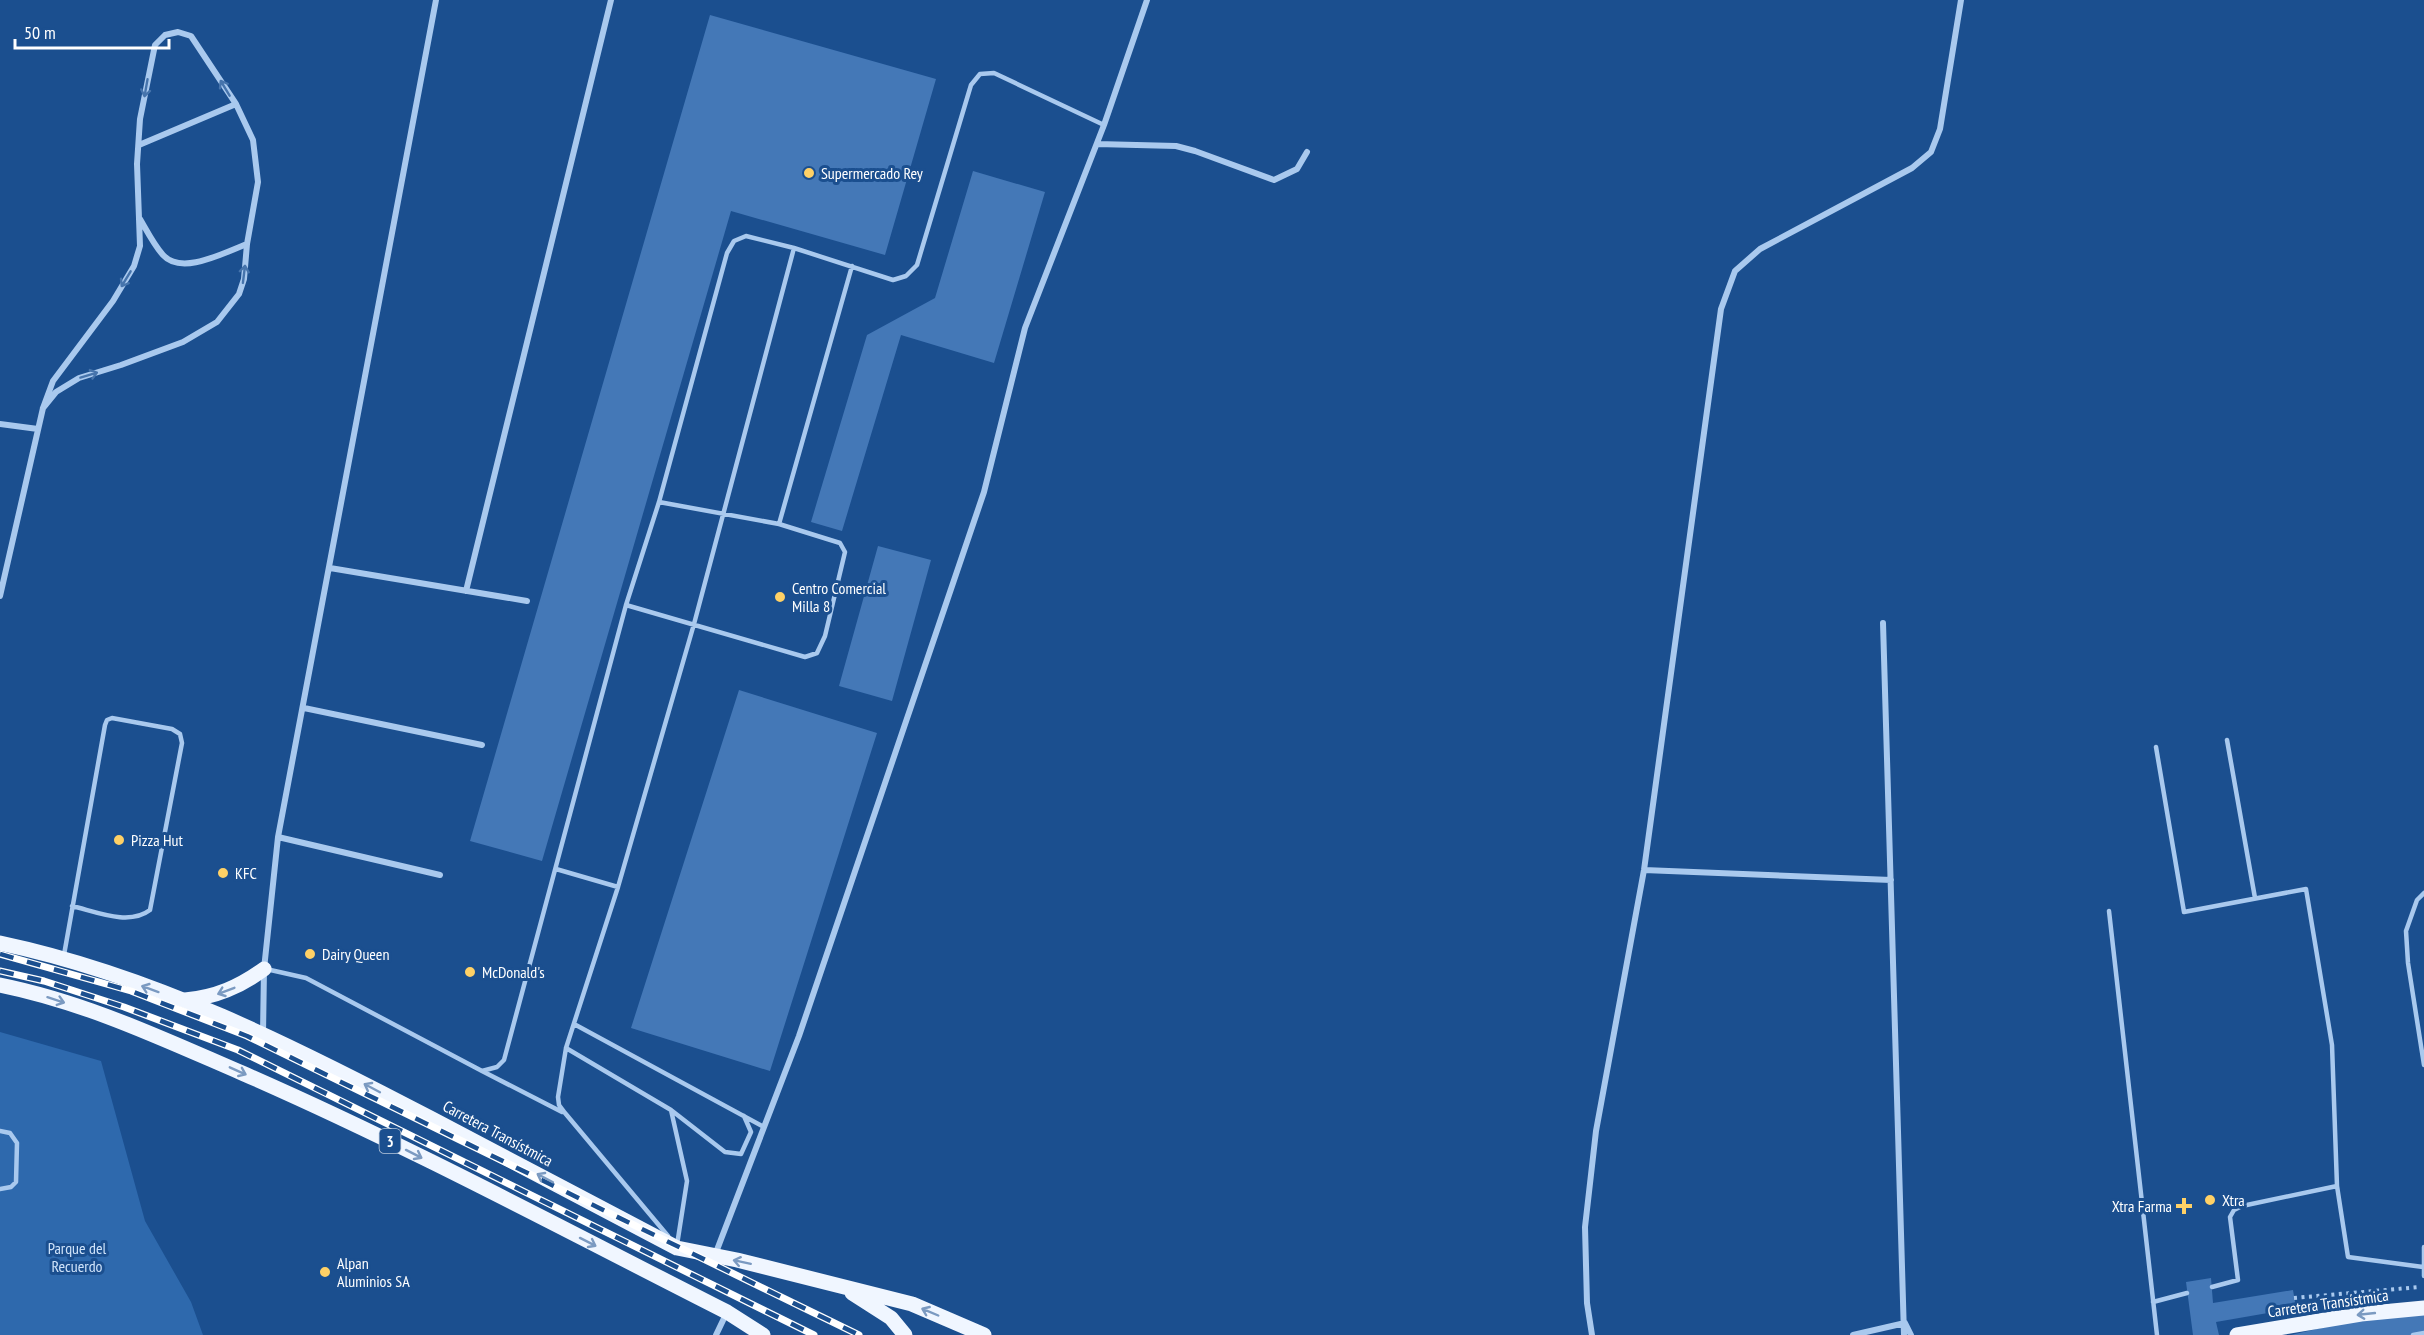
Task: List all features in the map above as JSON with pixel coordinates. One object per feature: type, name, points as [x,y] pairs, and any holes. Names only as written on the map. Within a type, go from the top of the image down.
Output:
[{"type":"main road","name":"Carretera Transístmica","points":[[0,944],[122,978],[263,1034],[349,1076],[677,1248],[838,1284],[912,1304],[984,1335]]},
{"type":"main road","points":[[182,1001],[226,992],[246,982],[264,969]]},
{"type":"main road","name":"3","points":[[0,985],[30,991],[131,1024],[336,1114],[727,1312],[764,1335]]},
{"type":"main road","points":[[838,1284],[891,1318],[905,1335]]},
{"type":"main road","name":"Carretera Transístmica","points":[[2237,1335],[2361,1314],[2424,1308]]},
{"type":"street","points":[[263,1034],[264,969],[278,837],[436,0]]},
{"type":"street","points":[[466,591],[611,0]]},
{"type":"street","points":[[715,1257],[799,1036],[984,492],[1025,328],[1097,144],[1147,0]]},
{"type":"street","points":[[1592,1335],[1587,1303],[1585,1227],[1596,1131],[1644,870],[1721,309],[1735,271],[1760,249],[1912,168],[1931,153],[1940,129],[1961,0]]},
{"type":"street","points":[[0,596],[43,408],[52,381],[113,301],[134,266],[140,246],[138,145],[149,69],[155,45],[165,35],[178,32],[191,36],[236,104],[254,140],[258,182],[247,244],[244,279],[239,294],[217,322],[183,342],[79,378],[56,392],[43,408]]},
{"type":"street","points":[[138,145],[236,104]]},
{"type":"street","points":[[1097,144],[1176,146],[1274,180],[1297,170],[1307,152]]},
{"type":"street","points":[[140,219],[164,257],[179,264],[200,262],[247,244]]},
{"type":"street","points":[[0,424],[38,429]]},
{"type":"street","points":[[330,568],[527,601]]},
{"type":"street","points":[[1883,623],[1904,1335]]},
{"type":"street","points":[[304,708],[483,744]]},
{"type":"street","points":[[278,837],[440,875]]},
{"type":"street","points":[[1644,870],[1891,880]]},
{"type":"street","points":[[716,1335],[727,1312]]},
{"type":"street","points":[[1853,1335],[1905,1323]]},
{"type":"street","points":[[1905,1323],[1911,1335]]},
{"type":"lane","points":[[482,1071],[497,1067],[504,1060],[626,605],[659,502],[727,253],[734,242],[746,236],[794,248],[893,280],[906,276],[917,265],[971,85],[980,74],[994,73],[1104,125]]},
{"type":"lane","points":[[677,1248],[565,1113],[559,1105],[558,1097],[566,1048],[618,887],[694,624],[794,248]]},
{"type":"lane","points":[[779,524],[852,266]]},
{"type":"lane","points":[[626,605],[805,657],[817,653],[825,636],[845,552],[840,543],[779,524],[659,502]]},
{"type":"lane","points":[[63,960],[72,906],[107,720],[112,718],[172,729],[180,734],[182,743],[150,910],[142,917],[131,919],[72,906]]},
{"type":"lane","points":[[2226,740],[2255,898]]},
{"type":"lane","points":[[2156,747],[2184,912],[2306,889],[2332,1045],[2337,1186],[2348,1257],[2423,1267]]},
{"type":"lane","points":[[556,870],[618,887]]},
{"type":"lane","points":[[2424,893],[2416,900],[2406,931],[2408,963],[2424,1065]]},
{"type":"lane","points":[[2109,911],[2157,1335]]},
{"type":"lane","points":[[264,969],[306,978],[565,1113]]},
{"type":"lane","points":[[574,1024],[764,1127]]},
{"type":"lane","points":[[566,1048],[671,1110],[724,1152],[741,1154],[751,1132],[744,1115]]},
{"type":"lane","points":[[671,1110],[687,1181],[677,1248]]},
{"type":"lane","points":[[0,1131],[10,1132],[17,1143],[16,1182],[10,1187],[0,1189]]},
{"type":"lane","points":[[2211,1287],[2238,1280],[2230,1217],[2234,1210],[2242,1206],[2337,1186]]},
{"type":"lane","points":[[2424,1247],[2424,1276]]},
{"type":"lane","points":[[2153,1302],[2187,1293]]},
{"type":"lane","points":[[2413,1335],[2424,1334]]},
{"type":"path","points":[[2294,1298],[2424,1287]]},
{"type":"green space","name":"Parque del Recuerdo","points":[[0,1032],[101,1061],[145,1221],[191,1302],[203,1335],[0,1335]]},
{"type":"building","points":[[710,15],[936,79],[885,255],[731,211],[542,861],[470,841]]},
{"type":"building","points":[[973,171],[1045,192],[994,363],[901,335],[842,531],[811,522],[867,335],[935,298]]},
{"type":"building","points":[[878,546],[931,560],[892,701],[839,686]]},
{"type":"building","points":[[739,690],[877,733],[770,1071],[631,1028]]},
{"type":"building","points":[[2211,1278],[2213,1303],[2293,1290],[2296,1308],[2216,1322],[2219,1335],[2193,1335],[2186,1282]]},
{"type":"building","points":[[2424,1310],[2424,1335],[2291,1335],[2338,1324]]},
{"type":"railway","points":[[0,954],[131,991],[247,1036],[859,1335]]},
{"type":"railway","points":[[0,971],[44,981],[124,1007],[238,1050],[814,1335]]},
{"type":"place","name":"Supermercado Rey","points":[[809,173]]},
{"type":"place","name":"Centro Comercial Milla 8","points":[[780,597]]},
{"type":"place","name":"Pizza Hut","points":[[119,840]]},
{"type":"place","name":"KFC","points":[[223,873]]},
{"type":"place","name":"Dairy Queen","points":[[310,954]]},
{"type":"place","name":"McDonald's","points":[[470,972]]},
{"type":"place","name":"Xtra","points":[[2210,1200]]},
{"type":"place","name":"Xtra Farma","points":[[2184,1206]]},
{"type":"place","name":"Alpan Aluminios SA","points":[[325,1272]]}]
